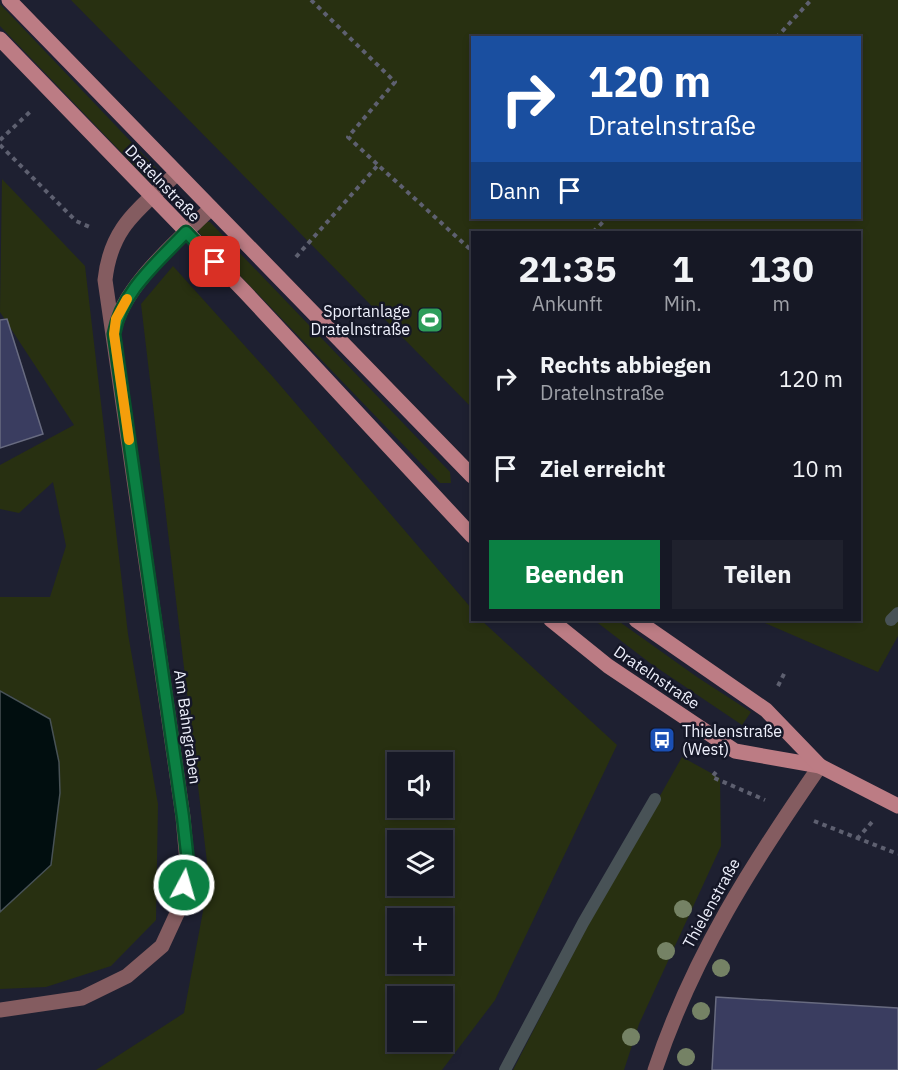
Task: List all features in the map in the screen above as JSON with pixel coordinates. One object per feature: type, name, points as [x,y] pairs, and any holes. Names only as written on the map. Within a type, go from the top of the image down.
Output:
[{"type":"main road","name":"Dratelnstraße","points":[[9,0],[471,475]]},
{"type":"main road","name":"Dratelnstraße","points":[[0,39],[186,232],[471,535]]},
{"type":"main road","name":"Dratelnstraße","points":[[552,621],[608,666],[735,751],[820,766],[898,806]]},
{"type":"main road","name":"Dratelnstraße","points":[[637,621],[766,710],[820,766]]},
{"type":"street","name":"Am Bahngraben","points":[[0,1010],[82,998],[127,976],[162,946],[180,907],[188,862],[183,817],[105,280],[108,256],[115,237],[177,172]]},
{"type":"street","name":"Am Bahngraben","points":[[114,334],[116,319],[129,296],[186,232],[211,208]]},
{"type":"street","name":"Thielenstraße","points":[[655,1070],[696,967],[721,918],[764,847],[820,766]]},
{"type":"path","points":[[311,0],[395,82],[348,137],[471,250]]},
{"type":"path","points":[[778,36],[811,0]]},
{"type":"path","points":[[50,93],[0,143],[76,221],[115,237]]},
{"type":"path","points":[[277,278],[378,165]]},
{"type":"path","points":[[593,231],[606,219]]},
{"type":"path","points":[[857,839],[898,854]]},
{"type":"green space","name":"Sportanlage Dratelnstraße","points":[[71,0],[898,0],[898,636],[878,672],[760,621],[861,621],[861,231],[471,231],[471,407]]},
{"type":"green space","points":[[0,4],[156,168],[160,175],[159,181],[151,182],[146,178],[0,26]]},
{"type":"green space","points":[[2,179],[85,266],[128,634],[158,804],[156,920],[111,966],[46,987],[0,989],[0,912],[51,865],[13,697],[0,691],[0,597],[50,597],[66,546],[53,482],[19,513],[0,509],[0,465],[74,425],[0,312]]},
{"type":"green space","points":[[206,222],[210,222],[450,472],[451,483],[440,483],[199,233],[199,228]]},
{"type":"green space","points":[[173,266],[273,377],[471,608],[471,621],[482,621],[617,745],[495,1000],[442,1070],[96,1070],[184,1013],[209,879],[141,304]]},
{"type":"green space","points":[[595,621],[618,621],[751,712],[742,725],[650,663]]},
{"type":"green space","points":[[682,757],[720,778],[721,846],[639,1024],[624,1070],[513,1070],[597,907]]},
{"type":"shaded area","points":[[0,691],[50,719],[59,762],[60,793],[51,865],[0,912]]},
{"type":"building","points":[[7,319],[43,434],[0,448],[0,320]]},
{"type":"building","points":[[716,997],[898,1008],[898,1070],[712,1070]]},
{"type":"waterway","points":[[891,620],[898,613]]},
{"type":"waterway","points":[[505,1070],[583,923],[655,799]]},
{"type":"slow traffic","points":[[127,299],[116,319],[114,334],[129,440]]},
{"type":"place","name":"Sportanlage Dratelnstraße","points":[[430,320]]},
{"type":"place","name":"Thielenstraße (West)","points":[[662,740]]},
{"type":"route","points":[[184,885],[188,862],[183,817],[114,334],[116,319],[129,296],[186,232],[215,262]]}]
